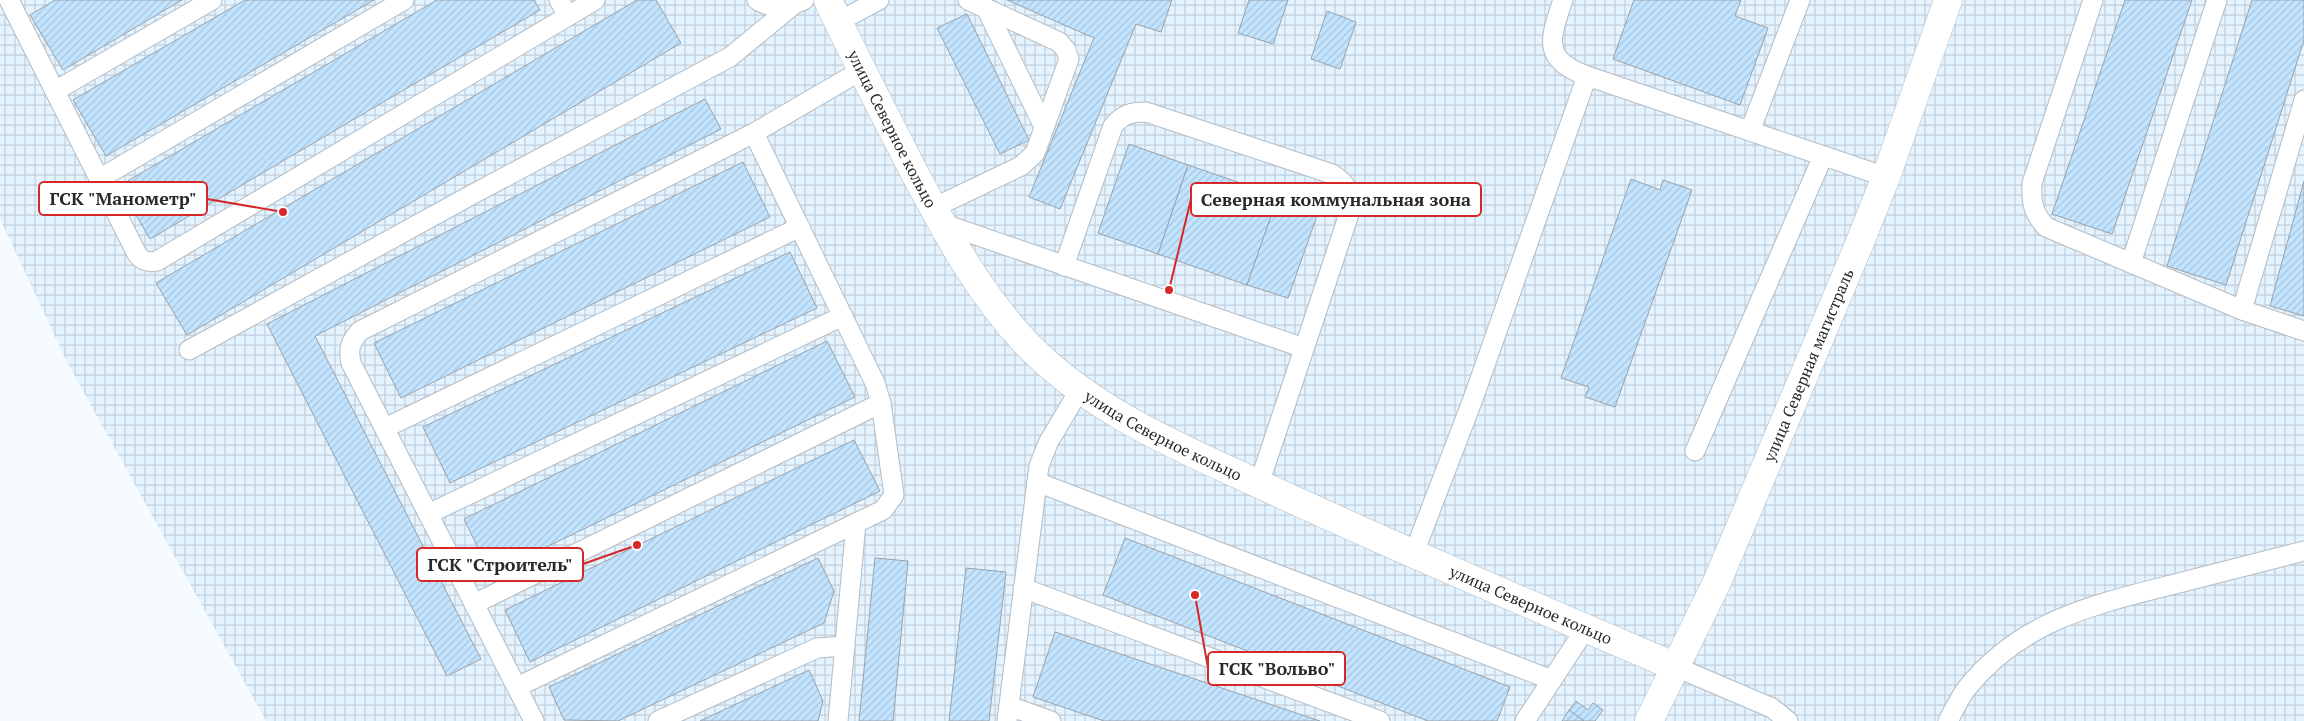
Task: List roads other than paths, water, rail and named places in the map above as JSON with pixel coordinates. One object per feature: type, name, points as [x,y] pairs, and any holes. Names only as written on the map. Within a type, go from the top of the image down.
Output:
[{"type":"street","name":"улица Северная магистраль","points":[[1649,721],[1717,582],[1886,178],[1948,0]]},
{"type":"street","name":"улица Северное кольцо","points":[[833,11],[937,215],[968,270],[998,312],[1026,344],[1054,369],[1098,402],[1152,433],[1259,484],[1676,667]]},
{"type":"lane","points":[[55,91],[212,0]]},
{"type":"lane","points":[[99,179],[404,0]]},
{"type":"lane","points":[[15,2],[55,91],[137,254],[145,261],[157,261],[564,8],[595,0]]},
{"type":"lane","points":[[757,0],[765,5],[778,8],[798,3]]},
{"type":"lane","points":[[833,11],[879,0]]},
{"type":"lane","points":[[937,215],[1021,166],[1035,153],[1067,70],[1069,59],[1066,50],[1059,42],[968,0]]},
{"type":"lane","points":[[1564,0],[1553,31],[1552,44],[1557,59],[1569,69],[1886,178]]},
{"type":"lane","points":[[1750,131],[1800,0]]},
{"type":"lane","points":[[2093,0],[2032,183],[2031,200],[2036,215],[2046,228],[2242,310],[2304,330]]},
{"type":"lane","points":[[2131,263],[2217,0]]},
{"type":"lane","points":[[189,350],[475,193],[730,57],[798,3]]},
{"type":"lane","points":[[986,8],[1044,127]]},
{"type":"lane","points":[[534,721],[351,363],[349,351],[351,340],[360,331],[754,134],[862,70]]},
{"type":"lane","points":[[1414,553],[1473,399],[1587,76]]},
{"type":"lane","points":[[2242,310],[2304,100]]},
{"type":"lane","points":[[1064,266],[1114,126],[1122,116],[1133,112],[1146,112],[1332,174],[1344,182],[1350,193],[1351,208],[1259,484]]},
{"type":"lane","points":[[517,687],[883,510],[894,495],[881,403],[875,382],[754,134]]},
{"type":"lane","points":[[1695,451],[1823,156]]},
{"type":"lane","points":[[937,215],[1064,266],[1304,348]]},
{"type":"lane","points":[[385,428],[800,227]]},
{"type":"lane","points":[[428,514],[843,316]]},
{"type":"lane","points":[[1051,721],[1008,714],[1039,466],[1048,443],[1080,389]]},
{"type":"lane","points":[[474,604],[881,403]]},
{"type":"lane","points":[[1037,482],[1552,680]]},
{"type":"lane","points":[[838,721],[856,523]]},
{"type":"lane","points":[[1948,721],[1966,689],[1990,663],[2024,636],[2057,618],[2131,595],[2304,551]]},
{"type":"lane","points":[[1024,588],[1380,721]]},
{"type":"lane","points":[[1525,721],[1586,628]]},
{"type":"lane","points":[[658,721],[817,648],[845,646]]},
{"type":"lane","points":[[1676,667],[1772,708],[1788,721]]},
{"type":"place","name":"ГСК \"Манометр\"","points":[[283,212]]},
{"type":"place","name":"Северная коммунальная зона","points":[[1169,290]]},
{"type":"place","name":"ГСК \"Строитель\"","points":[[637,545]]},
{"type":"place","name":"ГСК \"Вольво\"","points":[[1195,595]]}]
